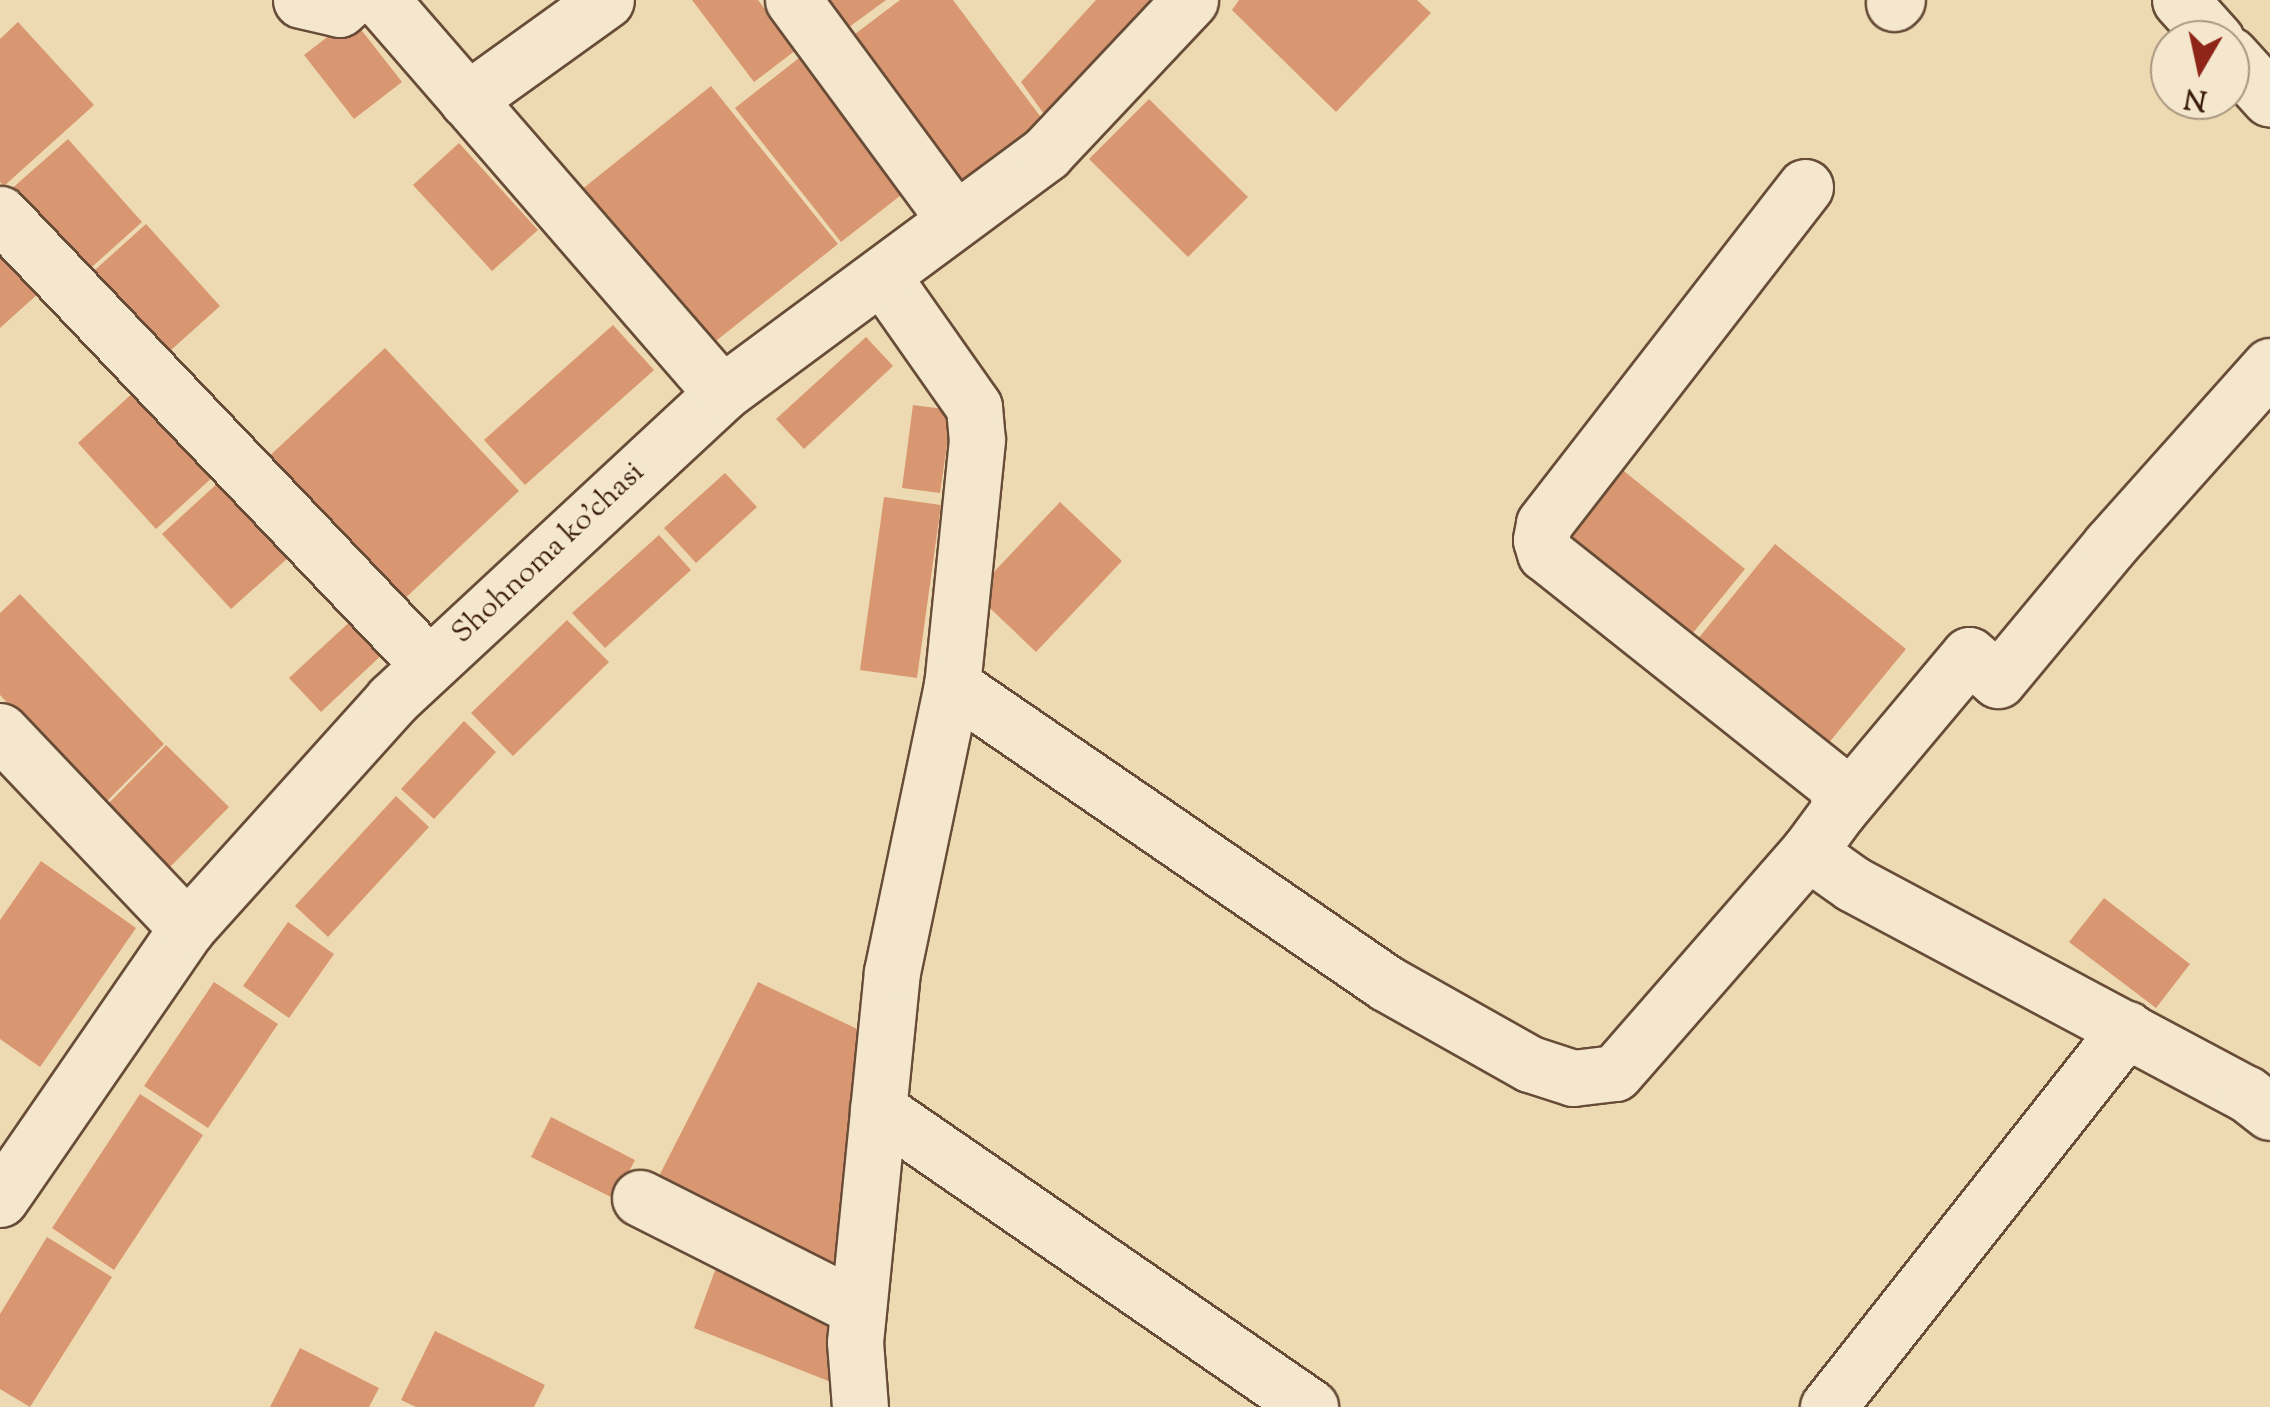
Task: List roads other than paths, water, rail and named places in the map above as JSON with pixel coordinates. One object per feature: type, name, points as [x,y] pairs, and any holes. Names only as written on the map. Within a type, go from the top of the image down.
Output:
[{"type":"street","points":[[300,0],[339,9],[349,0]]},
{"type":"street","points":[[381,0],[722,393]]},
{"type":"street","points":[[468,100],[606,0]]},
{"type":"street","points":[[792,0],[954,220]]},
{"type":"street","name":"Shohnoma ko'chasi","points":[[0,1199],[187,928],[428,665],[722,393],[1046,153],[1190,0]]},
{"type":"street","points":[[2180,0],[2198,20]]},
{"type":"street","points":[[2250,77],[2270,99]]},
{"type":"street","points":[[1805,187],[1544,524],[1541,540],[1545,553],[1837,785],[1823,831],[1853,884],[2128,1029],[2262,1092]]},
{"type":"street","points":[[0,214],[428,665]]},
{"type":"street","points":[[860,1407],[855,1342],[892,972],[952,686],[978,440],[974,407],[882,276]]},
{"type":"street","points":[[952,686],[1386,983],[1530,1064],[1573,1078],[1615,1073],[1969,655],[1998,680],[2110,545],[2270,366]]},
{"type":"street","points":[[0,731],[187,928]]},
{"type":"street","points":[[1828,1407],[2128,1029]]},
{"type":"street","points":[[878,1109],[1310,1407]]},
{"type":"street","points":[[640,1198],[858,1308]]}]
